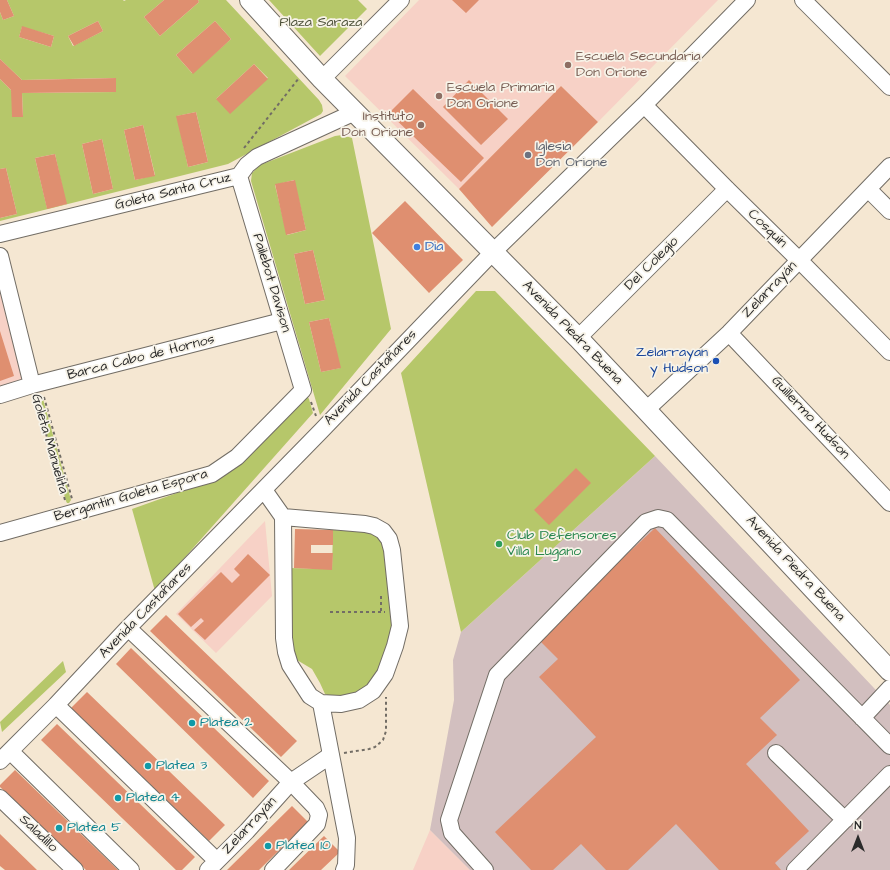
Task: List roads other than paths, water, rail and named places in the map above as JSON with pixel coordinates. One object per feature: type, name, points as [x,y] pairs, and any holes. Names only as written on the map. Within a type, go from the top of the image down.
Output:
[{"type":"main road","name":"Avenida Piedra Buena","points":[[250,0],[355,112],[578,338],[890,671]]},
{"type":"street","points":[[316,71],[401,0]]},
{"type":"street","name":"Avenida Castañares","points":[[2,758],[56,705],[128,628],[264,490],[493,252],[644,105],[747,0]]},
{"type":"street","points":[[803,0],[890,87]]},
{"type":"street","name":"Cosquín","points":[[644,105],[890,352]]},
{"type":"street","name":"Goleta Santa Cruz","points":[[0,234],[239,176],[247,165],[257,157],[355,112]]},
{"type":"street","name":"Zelarrayán","points":[[646,410],[729,333],[890,166]]},
{"type":"street","name":"Pailebot Davison","points":[[239,176],[302,390]]},
{"type":"street","name":"Del Colegio","points":[[578,338],[727,189]]},
{"type":"street","points":[[868,189],[890,211]]},
{"type":"street","name":"Goleta Manuelita","points":[[0,256],[35,385]]},
{"type":"street","name":"Barca Cabo de Hornos","points":[[0,395],[282,321]]},
{"type":"street","name":"Guillermo Hudson","points":[[729,333],[890,503]]},
{"type":"street","name":"Bergantin Goleta Espora","points":[[0,533],[212,474],[237,457],[302,390]]},
{"type":"street","points":[[264,490],[283,517],[284,638],[290,665],[310,696],[321,703],[341,704],[359,700],[373,691],[385,674],[400,626],[392,550],[389,539],[382,531],[374,526],[365,524],[283,517]]},
{"type":"street","points":[[486,870],[452,833],[449,820],[497,675],[646,522],[658,518],[667,520],[890,746]]},
{"type":"street","points":[[128,628],[291,782],[316,808],[319,816],[317,824],[273,870]]},
{"type":"street","points":[[862,718],[890,688]]},
{"type":"street","points":[[321,703],[347,838],[346,865],[344,870]]},
{"type":"street","points":[[56,705],[212,866]]},
{"type":"street","points":[[776,753],[845,820]]},
{"type":"street","name":"Zelarrayán","points":[[212,866],[247,832],[291,782],[331,754]]},
{"type":"street","points":[[2,758],[131,870]]},
{"type":"street","points":[[795,870],[890,774]]},
{"type":"street","name":"Saladillo","points":[[0,798],[75,870]]},
{"type":"street","points":[[330,870],[346,853]]},
{"type":"place","name":"Escuela Secundaria Don Orione","points":[[568,65]]},
{"type":"place","name":"Escuela Primaria Don Orione","points":[[439,96]]},
{"type":"place","name":"Instituto Don Orione","points":[[421,125]]},
{"type":"place","name":"Iglesia Don Orione","points":[[528,155]]},
{"type":"place","name":"Dia","points":[[417,247]]},
{"type":"place","name":"Zelarrayan y Hudson","points":[[716,361]]},
{"type":"place","name":"Club Defensores Villa Lugano","points":[[499,544]]},
{"type":"place","name":"Platea 2","points":[[192,723]]},
{"type":"place","name":"Platea 3","points":[[148,766]]},
{"type":"place","name":"Platea 4","points":[[118,798]]},
{"type":"place","name":"Platea 5","points":[[59,828]]},
{"type":"place","name":"Platea 10","points":[[268,846]]},
{"type":"park label","name":"Plaza Saraza","points":[[321,23]]}]
